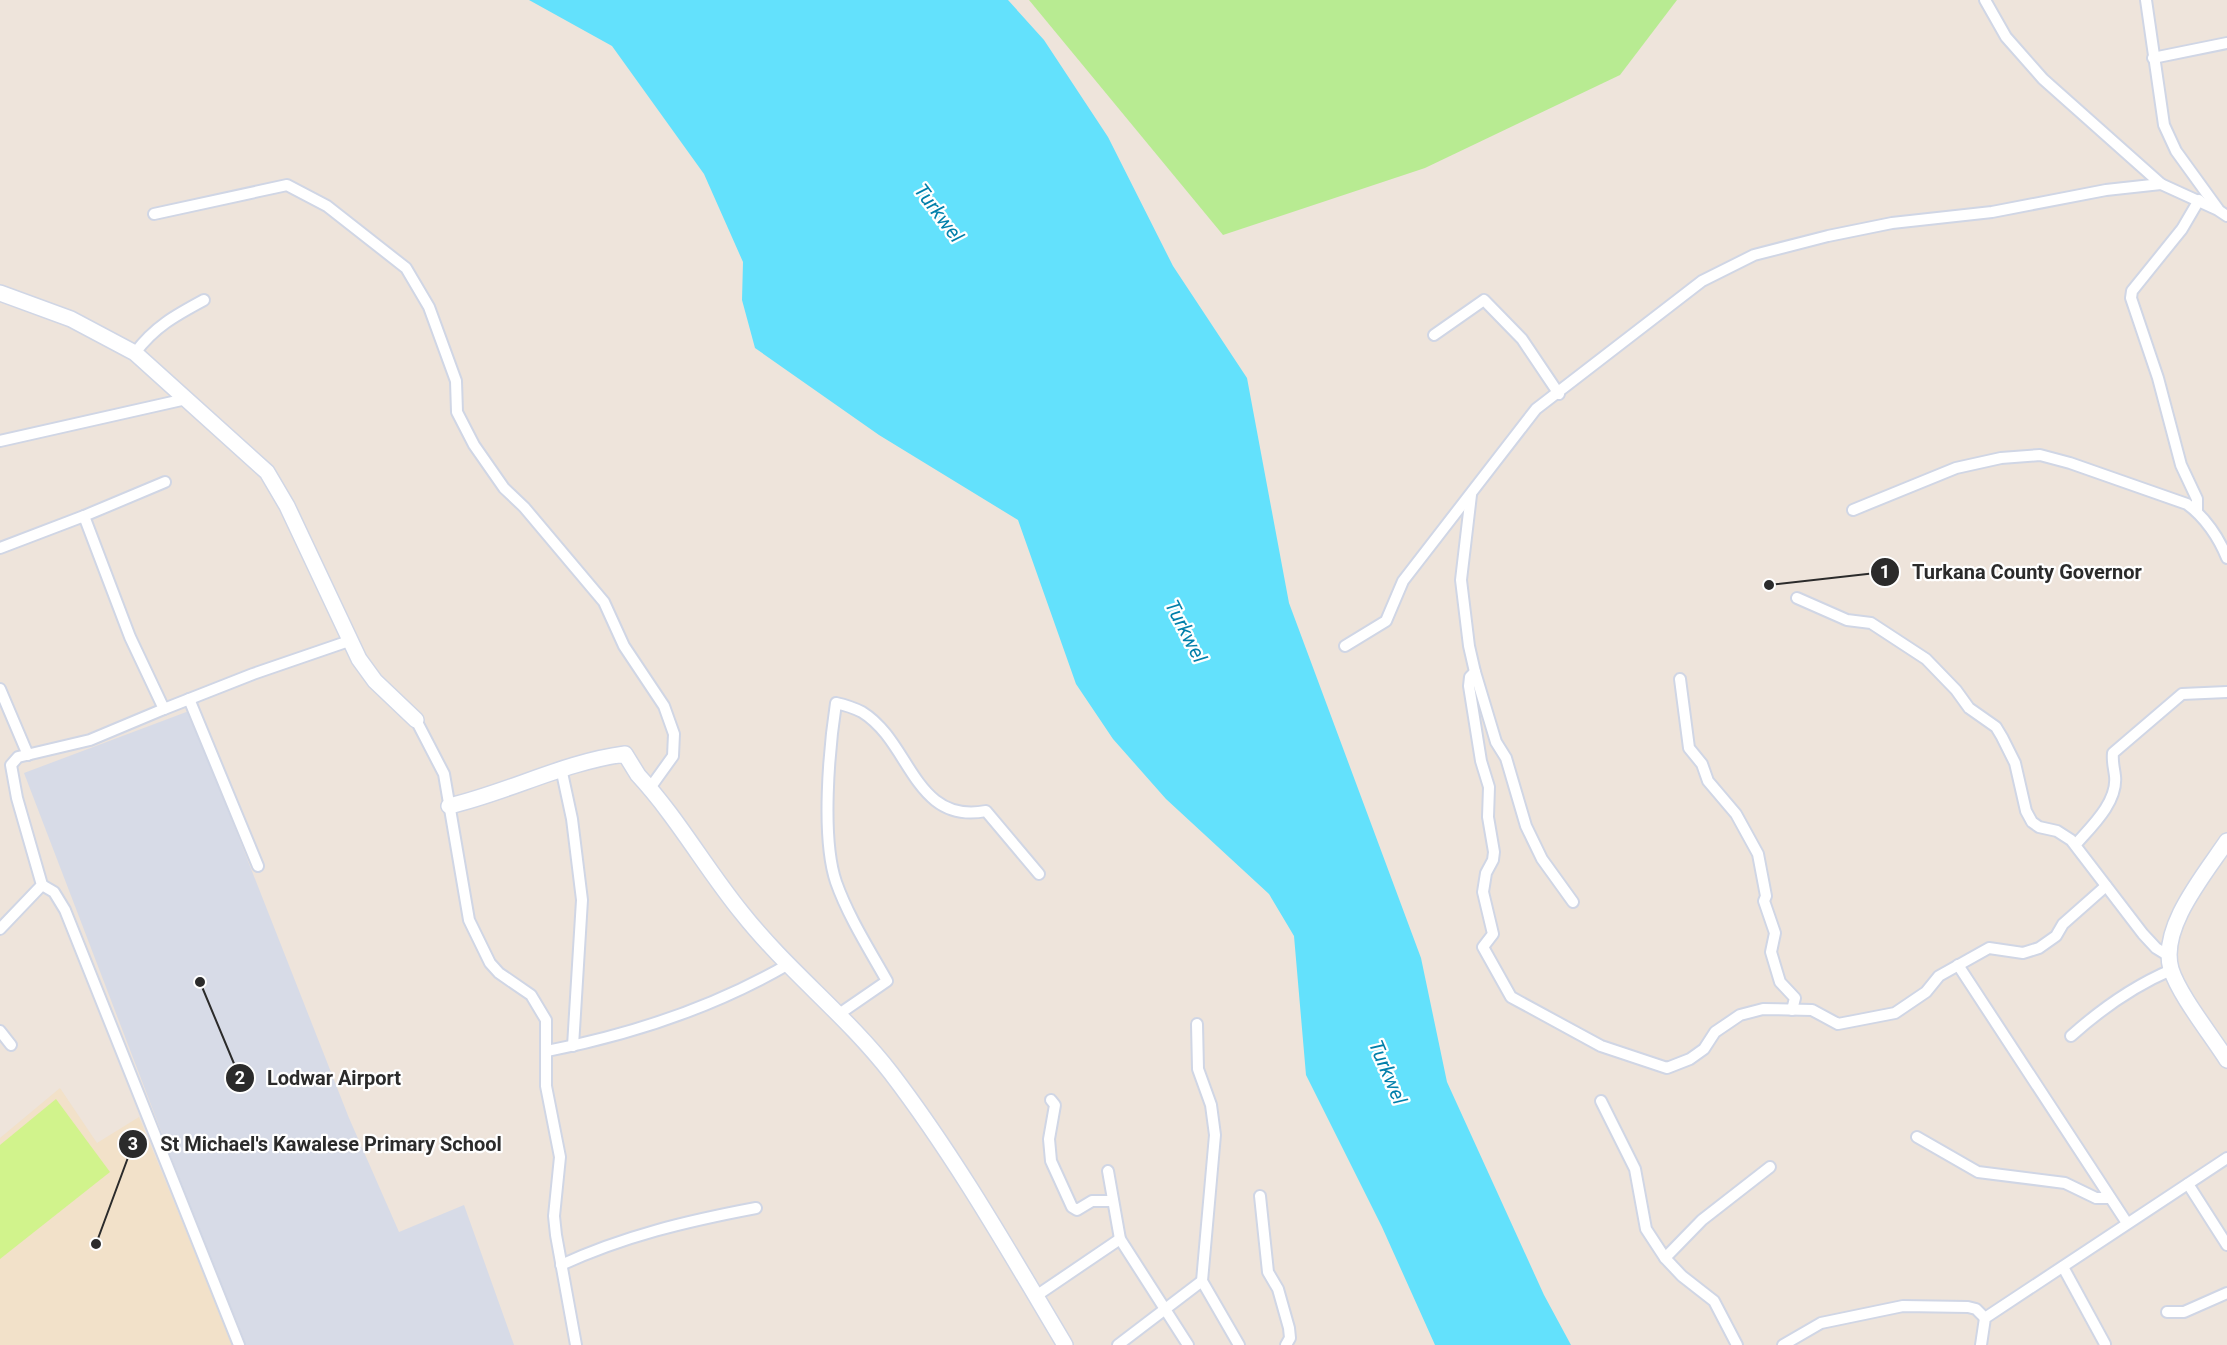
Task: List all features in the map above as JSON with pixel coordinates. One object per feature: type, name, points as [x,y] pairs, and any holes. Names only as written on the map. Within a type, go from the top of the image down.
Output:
[{"type":"street","points":[[1985,0],[2006,36],[2043,80],[2161,184],[2223,213]]},
{"type":"street","points":[[2146,0],[2153,58],[2168,136],[2223,213]]},
{"type":"street","points":[[2153,58],[2227,43]]},
{"type":"street","points":[[1345,646],[1386,621],[1403,581],[1536,409],[1702,281],[1754,255],[1828,236],[1892,223],[1992,212],[2106,190],[2161,184]]},
{"type":"street","points":[[154,214],[287,185],[327,206],[406,268],[429,307],[456,381],[457,412],[474,445],[504,488],[524,507],[604,602],[624,646],[664,706],[674,734],[673,756],[650,788]]},
{"type":"street","points":[[2197,511],[2198,499],[2181,465],[2158,378],[2131,298],[2132,291],[2182,229],[2199,200]]},
{"type":"street","points":[[0,293],[71,319],[135,353],[267,472],[298,528],[349,641],[375,681],[416,720],[444,774],[470,920],[490,963],[499,973],[531,995],[542,1010],[548,1028],[546,1086],[560,1157],[554,1216],[576,1345]]},
{"type":"street","points":[[135,353],[148,335],[163,322],[204,300]]},
{"type":"street","points":[[1434,335],[1484,300],[1522,339],[1558,394]]},
{"type":"street","points":[[0,441],[186,399]]},
{"type":"street","points":[[1853,510],[1956,468],[2001,458],[2040,455],[2177,499],[2197,511],[2212,530],[2227,558]]},
{"type":"street","points":[[0,549],[165,482]]},
{"type":"street","points":[[1471,495],[1461,580],[1475,672],[1496,742],[1506,758],[1526,826],[1542,859],[1573,902]]},
{"type":"street","points":[[84,516],[130,637],[164,709]]},
{"type":"street","points":[[1797,598],[1848,620],[1871,623],[1926,659],[1956,690],[1969,708],[1996,727],[2015,764],[2026,810],[2032,822],[2044,830],[2061,833],[2076,844],[2106,886],[2170,963],[2227,1060]]},
{"type":"street","points":[[238,1345],[65,910],[54,892],[42,885],[11,765],[18,757],[90,740],[189,699],[349,641]]},
{"type":"street","points":[[1475,672],[1470,677],[1470,686],[1481,761],[1489,787],[1488,817],[1494,852],[1493,860],[1486,873],[1483,892],[1493,934],[1483,947],[1510,997],[1601,1046],[1667,1068],[1690,1059],[1704,1049],[1715,1032],[1740,1015],[1763,1010],[1812,1010],[1838,1024],[1895,1013],[1926,992],[1939,976],[1989,948],[2023,953],[2034,951],[2056,936],[2063,924],[2106,886]]},
{"type":"street","points":[[1680,679],[1689,748],[1702,764],[1708,781],[1736,814],[1758,854],[1766,896],[1764,901],[1775,933],[1771,952],[1780,982],[1795,998],[1792,1010]]},
{"type":"street","points":[[0,689],[28,755]]},
{"type":"street","points":[[2076,844],[2104,810],[2110,799],[2115,777],[2112,767],[2114,753],[2182,694],[2227,692]]},
{"type":"street","points":[[189,699],[258,866]]},
{"type":"street","points":[[840,1014],[887,981],[836,880],[829,815],[830,758],[836,703],[864,713],[887,738],[924,790],[942,807],[962,814],[986,811],[1039,874]]},
{"type":"street","points":[[449,806],[504,792],[561,768],[597,758],[625,754],[742,914],[787,965],[840,1014],[891,1074],[950,1158],[1065,1345]]},
{"type":"street","points":[[561,768],[572,819],[582,900],[573,1046]]},
{"type":"street","points":[[2071,1036],[2094,1016],[2155,977],[2170,963],[2176,924],[2225,851]]},
{"type":"street","points":[[0,929],[42,885]]},
{"type":"street","points":[[547,1051],[644,1027],[705,1002],[727,997],[787,965]]},
{"type":"street","points":[[1958,965],[2127,1223]]},
{"type":"street","points":[[1197,1024],[1198,1069],[1211,1105],[1215,1135],[1202,1281],[1239,1345]]},
{"type":"street","points":[[0,1031],[11,1045]]},
{"type":"street","points":[[1051,1101],[1055,1105],[1049,1139],[1050,1161],[1072,1207],[1077,1210],[1092,1201],[1113,1201]]},
{"type":"street","points":[[1601,1101],[1635,1168],[1646,1229],[1665,1257],[1682,1276],[1714,1301],[1737,1345]]},
{"type":"street","points":[[1917,1137],[1978,1172],[2065,1183],[2096,1198],[2110,1198]]},
{"type":"street","points":[[1985,1318],[2227,1158]]},
{"type":"street","points":[[1665,1257],[1702,1220],[1770,1167]]},
{"type":"street","points":[[1108,1171],[1120,1239],[1188,1345]]},
{"type":"street","points":[[2188,1184],[2227,1245]]},
{"type":"street","points":[[1260,1196],[1268,1272],[1278,1289],[1289,1328],[1290,1338],[1286,1345]]},
{"type":"street","points":[[561,1265],[608,1244],[672,1225],[756,1208]]},
{"type":"street","points":[[1036,1296],[1120,1239]]},
{"type":"street","points":[[2063,1267],[2104,1344]]},
{"type":"street","points":[[1118,1345],[1202,1281]]},
{"type":"street","points":[[2168,1312],[2184,1312],[2227,1293]]},
{"type":"street","points":[[1783,1345],[1821,1323],[1903,1306],[1968,1307],[1976,1309],[1985,1318]]},
{"type":"street","points":[[1982,1345],[1985,1318]]},
{"type":"shaded area","points":[[189,711],[349,1118],[399,1232],[464,1205],[514,1345],[243,1345],[24,773]]},
{"type":"shaded area","points":[[60,1088],[97,1143],[139,1117],[233,1345],[0,1345],[0,1138]]},
{"type":"green space","points":[[1029,0],[1677,0],[1620,75],[1425,168],[1223,235]]},
{"type":"green space","points":[[56,1099],[110,1172],[0,1259],[0,1145]]},
{"type":"water","name":"Turkwel","points":[[529,0],[1008,0],[1044,40],[1108,137],[1173,266],[1247,378],[1289,603],[1421,958],[1447,1082],[1544,1295],[1571,1345],[1435,1345],[1382,1227],[1306,1075],[1294,936],[1269,894],[1166,799],[1113,739],[1076,684],[1018,520],[879,435],[755,348],[742,300],[743,262],[704,174],[612,46]]},
{"type":"place","name":"Turkana County Governor","points":[[1769,585]]},
{"type":"place","name":"Lodwar Airport","points":[[200,982]]},
{"type":"place","name":"St Michael's Kawalese Primary School","points":[[96,1244]]}]
